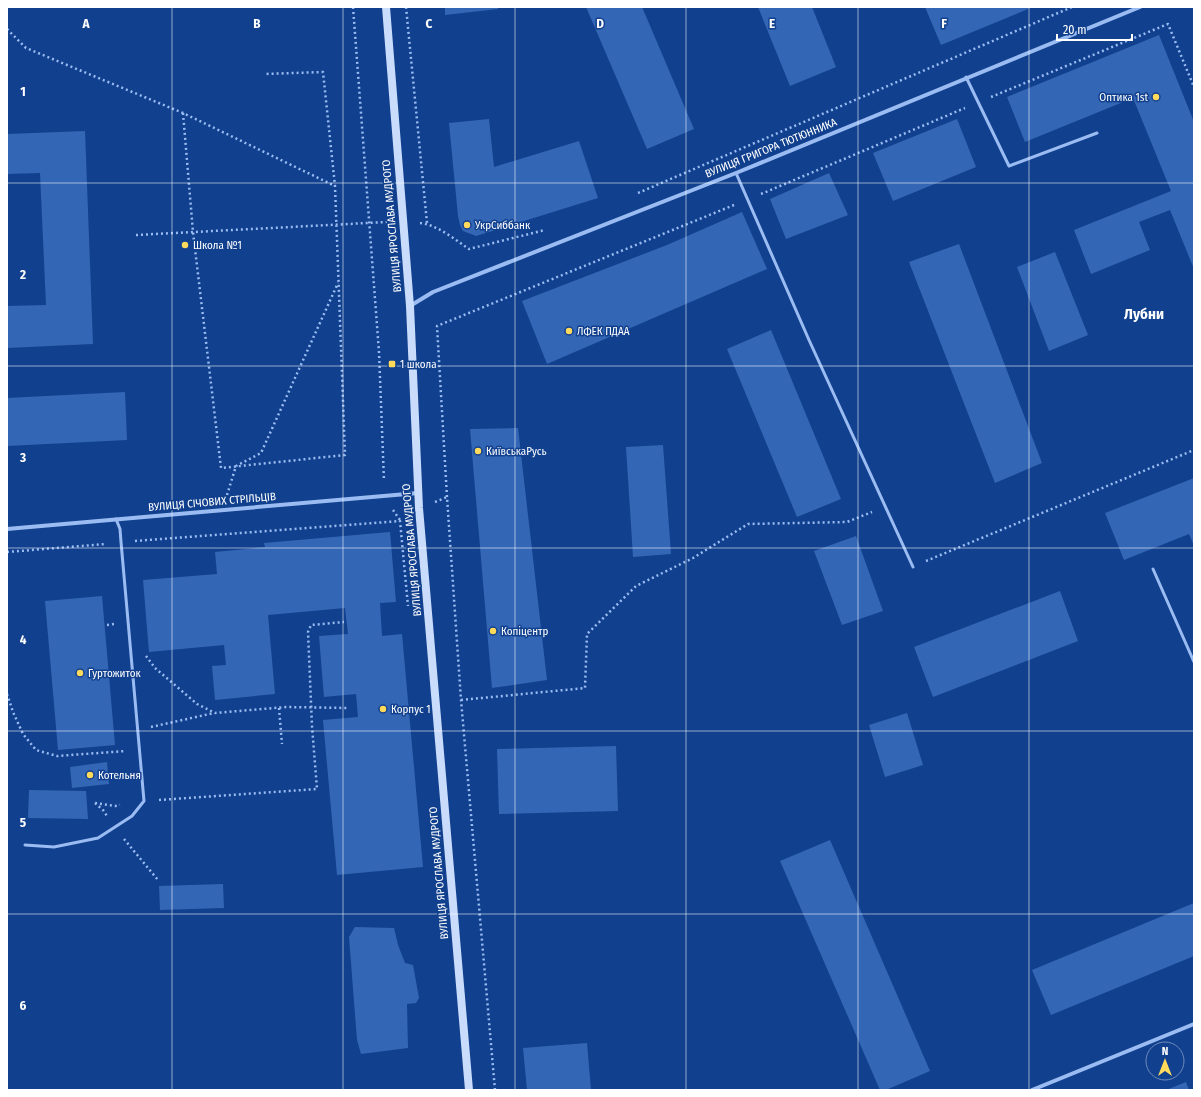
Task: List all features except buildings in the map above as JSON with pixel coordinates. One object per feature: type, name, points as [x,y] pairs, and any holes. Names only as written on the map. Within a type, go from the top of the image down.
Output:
[{"type":"main road","name":"ВУЛИЦЯ ЯРОСЛАВА МУДРОГО","points":[[386,7],[410,306],[419,508],[469,1090]]},
{"type":"street","name":"ВУЛИЦЯ ГРИГОРА ТЮТЮННИКА","points":[[410,306],[433,292],[736,173],[966,77],[1140,7]]},
{"type":"street","name":"ВУЛИЦЯ СІЧОВИХ СТРІЛЬЦІВ","points":[[7,529],[418,493]]},
{"type":"street","points":[[1032,1090],[1194,1024]]},
{"type":"lane","points":[[966,77],[1009,166],[1096,133]]},
{"type":"lane","points":[[736,173],[913,567]]},
{"type":"lane","points":[[25,845],[54,847],[98,838],[132,816],[144,801],[120,529],[116,519]]},
{"type":"lane","points":[[1153,569],[1194,662]]},
{"type":"path","points":[[353,7],[379,352],[385,497],[400,521]]},
{"type":"path","points":[[406,7],[427,223],[449,234],[469,249],[548,229]]},
{"type":"path","points":[[635,194],[1072,7]]},
{"type":"path","points":[[496,1090],[461,700],[437,326],[1168,24],[1194,87]]},
{"type":"path","points":[[7,29],[26,48],[183,113],[335,186]]},
{"type":"path","points":[[183,113],[193,232],[221,468],[345,455],[335,186],[323,72],[264,74]]},
{"type":"path","points":[[136,235],[370,223]]},
{"type":"path","points":[[221,510],[236,466],[261,453],[338,283]]},
{"type":"path","points":[[913,567],[929,559],[1194,450]]},
{"type":"path","points":[[7,552],[400,521],[419,508],[447,498]]},
{"type":"path","points":[[461,700],[584,688],[587,634],[636,586],[693,558],[748,524],[847,522],[878,509],[884,504]]},
{"type":"path","points":[[107,626],[128,621]]},
{"type":"path","points":[[158,880],[114,827],[103,810],[95,803],[115,806],[144,801],[317,789],[311,707],[308,632],[310,625],[344,622]]},
{"type":"path","points":[[143,652],[155,668],[197,704],[215,713]]},
{"type":"path","points":[[7,694],[23,734],[36,750],[57,756],[110,753],[140,749]]},
{"type":"path","points":[[138,728],[215,713],[279,708],[349,708]]},
{"type":"path","points":[[279,708],[282,744]]},
{"type":"place","name":"Оптика 1st","points":[[1156,97]]},
{"type":"place","name":"УкрСиббанк","points":[[467,225]]},
{"type":"place","name":"Школа №1","points":[[185,245]]},
{"type":"place","name":"ЛФЕК ПДАА","points":[[569,331]]},
{"type":"place","name":"1 школа","points":[[392,364]]},
{"type":"place","name":"КиївськаРусь","points":[[478,451]]},
{"type":"place","name":"Копіцентр","points":[[493,631]]},
{"type":"place","name":"Гуртожиток","points":[[80,673]]},
{"type":"place","name":"Корпус 1","points":[[383,709]]},
{"type":"place","name":"Котельня","points":[[90,775]]},
{"type":"district","name":"Лубни","points":[[1144,314]]}]
